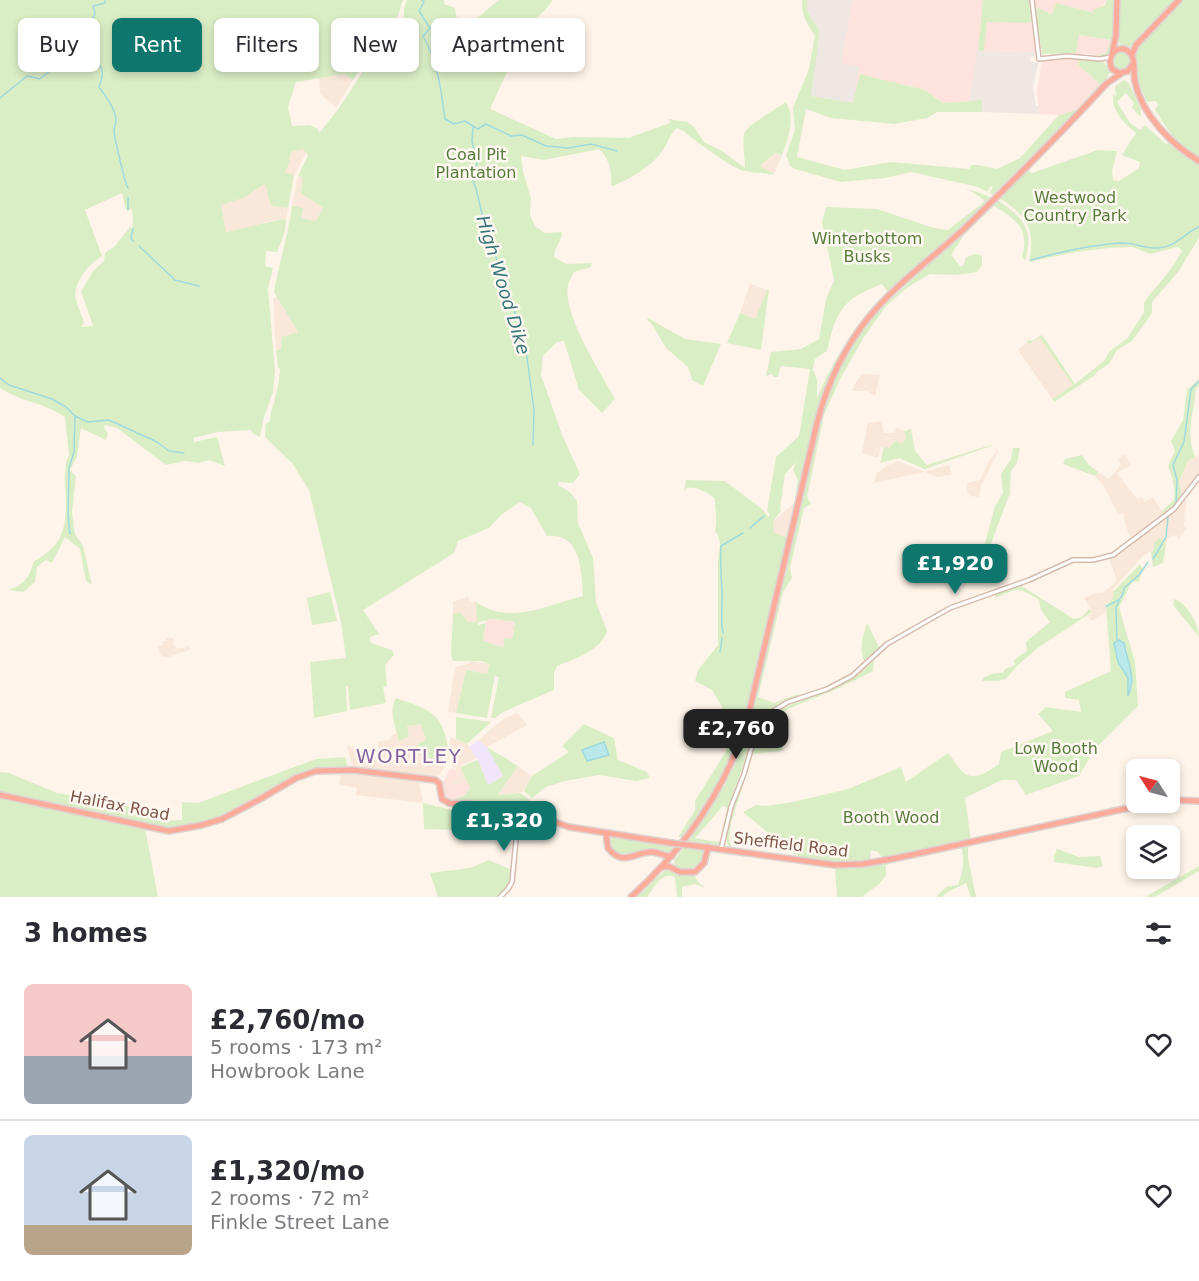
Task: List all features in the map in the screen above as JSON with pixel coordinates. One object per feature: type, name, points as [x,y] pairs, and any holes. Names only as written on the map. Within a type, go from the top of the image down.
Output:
[{"type":"highway","points":[[1107,83],[1116,38],[1117,0]]},
{"type":"highway","points":[[1179,0],[1136,45],[1132,55],[1135,81],[1144,104],[1155,122],[1173,142],[1199,161]]},
{"type":"highway","points":[[1116,38],[1118,46],[1132,55]]},
{"type":"highway","points":[[1111,55],[1136,45]]},
{"type":"highway","points":[[631,897],[678,849],[707,811],[730,769],[747,721],[822,402],[843,353],[879,305],[991,202],[1107,83],[1131,69],[1133,63]]},
{"type":"highway","points":[[1111,67],[1130,75],[1135,81]]},
{"type":"highway","name":"Halifax Road","points":[[0,795],[169,831],[222,819],[289,782],[316,771],[337,769],[367,771],[438,782]]},
{"type":"highway","name":"Sheffield Road","points":[[438,782],[442,799],[446,803],[514,807],[520,813],[606,834],[835,865],[863,864],[897,858],[1126,808]]},
{"type":"highway","points":[[1180,800],[1199,801]]},
{"type":"highway","points":[[606,834],[607,845],[611,852],[622,858],[651,852],[672,856]]},
{"type":"highway","points":[[607,845],[610,838],[616,835]]},
{"type":"highway","points":[[661,868],[668,866],[685,873],[695,872],[702,867],[708,847]]},
{"type":"highway","points":[[673,867],[672,860],[678,849]]},
{"type":"highway","points":[[707,855],[721,849]]},
{"type":"highway","points":[[652,878],[662,863],[662,858],[658,853]]},
{"type":"street","points":[[1032,0],[1040,59],[1067,56],[1101,59],[1111,55]]},
{"type":"street","points":[[1101,59],[1111,67]]},
{"type":"street","points":[[721,849],[731,807],[744,774],[756,732],[770,713],[788,702],[842,682],[860,671],[888,644],[950,608],[1029,580],[1073,560],[1093,560],[1113,555],[1182,501],[1199,477]]},
{"type":"street","points":[[500,897],[512,882],[520,813]]},
{"type":"shaded area","points":[[807,0],[1107,0],[1097,14],[1056,3],[1052,14],[1035,7],[1038,52],[978,51],[969,101],[943,103],[925,90],[860,75],[854,103]]},
{"type":"shaded area","points":[[807,0],[853,0],[842,60],[845,64],[859,66],[854,103],[810,96],[820,30],[811,18],[806,5]]},
{"type":"shaded area","points":[[1079,35],[1111,40],[1114,38],[1106,56],[1081,53],[1078,59],[1079,65],[1100,84],[1076,110],[1059,115],[1039,114],[1037,90],[1042,62],[1073,58]]},
{"type":"shaded area","points":[[977,51],[1036,52],[1030,58],[1031,62],[1037,62],[1038,65],[1033,87],[1039,114],[982,112],[982,101],[969,101]]},
{"type":"shaded area","points":[[344,74],[353,80],[336,108],[320,93],[319,78]]},
{"type":"shaded area","points":[[310,145],[294,176],[284,172],[288,167],[291,152]]},
{"type":"shaded area","points":[[775,153],[782,155],[774,174],[759,167]]},
{"type":"shaded area","points":[[298,176],[303,177],[323,208],[316,221],[301,218],[292,206]]},
{"type":"shaded area","points":[[265,184],[271,206],[288,208],[286,219],[225,232],[221,204],[243,198]]},
{"type":"shaded area","points":[[750,284],[767,290],[755,319],[740,313]]},
{"type":"shaded area","points":[[277,297],[298,332],[288,336],[281,349],[276,351],[273,298]]},
{"type":"shaded area","points":[[1040,338],[1073,385],[1052,399],[1018,350],[1027,342],[1030,344]]},
{"type":"shaded area","points":[[862,374],[880,375],[875,396],[866,391],[853,391],[854,385]]},
{"type":"shaded area","points":[[881,421],[884,433],[894,433],[897,428],[904,431],[906,438],[902,444],[889,448],[881,447],[878,458],[862,453],[868,423]]},
{"type":"shaded area","points":[[999,450],[981,486],[979,497],[971,496],[966,490],[967,483],[980,480]]},
{"type":"shaded area","points":[[1125,454],[1131,465],[1117,473],[1137,499],[1142,497],[1145,502],[1153,497],[1164,514],[1132,539],[1127,531],[1123,513],[1119,515],[1103,485],[1095,476],[1098,472],[1109,479],[1121,465],[1118,458]]},
{"type":"shaded area","points":[[1199,455],[1199,474],[1182,497],[1179,481],[1188,461]]},
{"type":"shaded area","points":[[898,461],[925,472],[873,483],[877,473]]},
{"type":"shaded area","points":[[949,465],[952,475],[936,477],[925,472]]},
{"type":"shaded area","points":[[1187,498],[1184,525],[1187,529],[1179,538],[1174,535],[1168,539],[1166,544],[1160,538],[1154,550],[1144,555],[1113,589],[1114,596],[1106,605],[1106,612],[1092,621],[1087,616],[1093,613],[1084,598],[1104,592],[1115,583],[1116,578],[1109,558],[1138,539]]},
{"type":"shaded area","points":[[797,501],[788,538],[773,533],[773,521]]},
{"type":"shaded area","points":[[468,597],[469,602],[476,602],[478,622],[468,622],[461,613],[453,613],[453,602]]},
{"type":"shaded area","points":[[487,620],[516,622],[512,640],[505,639],[503,647],[483,641]]},
{"type":"shaded area","points":[[166,638],[174,638],[173,644],[177,649],[189,646],[191,649],[169,657],[162,657],[157,646],[163,645]]},
{"type":"shaded area","points":[[470,661],[489,664],[487,674],[466,670],[456,713],[448,712],[455,667],[468,664]]},
{"type":"shaded area","points":[[518,713],[527,725],[487,747],[478,740],[506,717]]},
{"type":"shaded area","points":[[421,724],[426,740],[441,756],[451,754],[439,775],[422,778],[419,782],[423,803],[356,795],[357,788],[339,784],[341,772],[359,771],[359,768],[352,764],[347,746],[378,751],[378,742],[391,739],[391,736],[397,733],[399,741],[407,726]]},
{"type":"shaded area","points":[[450,737],[467,744],[477,758],[459,766],[468,781],[454,787],[452,780],[459,777],[455,767],[452,767]]},
{"type":"shaded area","points":[[478,740],[487,747],[503,776],[488,785],[469,747]]},
{"type":"shaded area","points":[[518,766],[532,776],[523,792],[498,795]]},
{"type":"shaded area","points":[[450,769],[456,769],[459,778],[452,780],[454,787],[468,781],[470,788],[464,796],[456,798],[453,802],[443,799],[442,784]]},
{"type":"green space","name":"Coal Pit Plantation","points":[[0,0],[404,0],[396,18],[331,18],[331,72],[358,72],[353,80],[344,74],[296,82],[288,107],[292,126],[310,125],[318,129],[319,133],[337,111],[363,72],[419,72],[419,18],[403,18],[407,0],[444,0],[444,4],[455,8],[457,18],[431,18],[431,72],[507,72],[490,109],[556,139],[628,138],[670,123],[669,119],[687,122],[694,127],[704,142],[722,151],[745,168],[743,142],[746,131],[786,102],[789,109],[790,129],[782,155],[775,153],[760,166],[773,175],[736,168],[677,128],[651,164],[613,186],[607,161],[599,149],[544,160],[521,156],[531,198],[530,215],[535,226],[545,233],[562,232],[554,257],[566,264],[592,263],[591,267],[574,272],[568,285],[568,297],[584,343],[615,399],[602,413],[579,390],[564,341],[557,342],[543,356],[541,375],[563,437],[580,474],[573,483],[559,482],[558,485],[570,492],[577,501],[578,523],[593,558],[596,602],[607,631],[604,638],[593,649],[557,666],[554,673],[554,690],[503,712],[495,718],[491,718],[499,677],[495,676],[487,718],[456,713],[466,670],[487,674],[489,664],[481,661],[453,661],[451,655],[453,613],[461,613],[468,622],[477,622],[476,602],[489,609],[515,613],[583,596],[580,565],[573,547],[559,537],[547,536],[531,508],[520,502],[501,515],[489,528],[458,541],[454,553],[363,610],[379,634],[370,637],[371,643],[392,650],[394,655],[385,665],[387,686],[383,687],[386,703],[350,710],[348,686],[346,686],[347,711],[314,718],[310,662],[346,658],[341,622],[309,490],[292,463],[265,437],[266,424],[270,421],[279,379],[280,369],[276,351],[281,349],[282,337],[298,332],[274,292],[292,206],[303,208],[301,218],[316,221],[323,208],[301,193],[303,177],[298,176],[308,155],[303,149],[291,152],[285,172],[294,176],[288,208],[271,206],[265,184],[243,198],[221,205],[226,232],[286,219],[285,231],[277,252],[266,251],[265,266],[273,268],[268,289],[275,370],[273,392],[260,437],[251,430],[218,432],[193,438],[194,442],[217,437],[225,466],[209,460],[199,463],[186,461],[166,465],[117,428],[105,425],[104,428],[108,433],[106,440],[81,428],[77,456],[70,470],[76,476],[72,512],[75,534],[83,546],[92,585],[86,581],[80,549],[65,537],[52,563],[46,560],[37,567],[35,582],[23,592],[9,590],[23,582],[34,561],[50,550],[60,538],[66,513],[65,478],[69,456],[65,417],[0,388]],"holes":[[[122,193],[126,210],[132,209],[133,228],[130,227],[115,246],[105,253],[104,261],[94,270],[81,291],[93,326],[81,327],[84,323],[76,300],[77,287],[87,269],[102,256],[85,210]],[[494,619],[515,622],[515,627],[511,628],[514,629],[512,639],[503,638],[503,647],[483,641],[486,623],[478,625],[478,622]]]},
{"type":"green space","points":[[499,0],[553,0],[536,18],[477,18]]},
{"type":"green space","points":[[802,0],[807,0],[808,12],[820,30],[811,96],[853,103],[860,74],[925,90],[943,103],[982,100],[982,112],[937,112],[927,118],[895,124],[831,118],[806,109],[797,157],[845,170],[891,162],[969,169],[971,165],[979,165],[997,169],[1020,158],[1059,115],[1076,110],[1100,84],[1078,65],[1078,59],[1092,59],[1101,62],[1108,67],[1110,72],[1097,91],[1071,119],[994,195],[989,193],[993,187],[991,186],[987,192],[978,187],[911,172],[885,178],[841,182],[795,169],[790,166],[786,155],[795,130],[793,108],[809,69],[815,35],[805,19]]},
{"type":"green space","points":[[983,0],[1029,0],[1033,20],[1027,23],[987,22],[984,51],[978,51]]},
{"type":"green space","points":[[1107,0],[1113,0],[1115,36],[1107,56],[1095,55],[1106,53],[1111,40],[1079,35],[1076,53],[1042,54],[1035,7],[1052,14],[1056,3],[1095,13],[1093,10],[1104,6]]},
{"type":"green space","points":[[1119,0],[1176,0],[1135,44],[1127,48],[1122,47],[1118,41]]},
{"type":"green space","name":"Westwood Country Park","points":[[1182,0],[1199,0],[1199,236],[1178,272],[1152,302],[1152,313],[1132,341],[1117,350],[1109,364],[1094,376],[1054,402],[1052,399],[1073,385],[1040,338],[1029,344],[1028,340],[1032,341],[1042,335],[1075,384],[1105,360],[1108,353],[1127,339],[1144,312],[1144,303],[1182,251],[1178,247],[1150,254],[1132,247],[1109,248],[1075,252],[1029,262],[1031,241],[1027,224],[1009,204],[999,198],[1027,170],[1032,173],[1098,150],[1117,151],[1112,171],[1113,180],[1119,181],[1139,168],[1140,162],[1122,155],[1136,133],[1120,117],[1114,107],[1115,86],[1124,80],[1129,83],[1141,110],[1141,117],[1132,108],[1134,103],[1126,93],[1117,102],[1130,123],[1140,130],[1145,125],[1166,144],[1174,139],[1155,110],[1158,105],[1156,101],[1147,102],[1138,81],[1134,55],[1154,28]]},
{"type":"green space","points":[[1121,52],[1127,55],[1130,61],[1127,67],[1121,70],[1115,67],[1112,61],[1115,55]]},
{"type":"green space","name":"Winterbottom Busks","points":[[967,188],[992,198],[915,270],[887,291],[882,284],[849,301],[834,325],[827,351],[815,359],[813,369],[817,380],[817,398],[845,345],[881,297],[840,356],[819,403],[798,497],[795,498],[798,480],[793,470],[796,462],[785,474],[781,511],[773,521],[774,533],[788,538],[755,679],[736,744],[702,810],[684,837],[678,837],[695,810],[695,801],[727,750],[722,741],[730,739],[722,724],[722,707],[712,690],[695,681],[698,670],[718,645],[720,544],[715,531],[715,499],[695,488],[687,488],[684,492],[686,480],[725,481],[762,509],[768,517],[770,515],[767,511],[776,457],[799,436],[810,369],[781,366],[778,377],[772,374],[766,376],[771,352],[801,349],[819,339],[826,299],[834,280],[822,222],[826,207],[877,209],[934,228],[948,230],[985,201]]},
{"type":"green space","points":[[997,200],[1024,224],[1028,240],[1025,260],[1022,257],[1024,239],[1019,226],[1015,220],[994,206],[964,235],[951,255],[960,266],[963,266],[966,257],[975,254],[982,256],[982,265],[977,272],[956,275],[930,274],[908,287],[886,306],[864,337],[839,381],[824,415],[807,497],[811,504],[804,508],[790,567],[792,578],[783,592],[758,697],[774,703],[798,694],[800,697],[771,711],[756,729],[731,800],[720,844],[716,846],[688,841],[718,796],[742,748],[825,403],[837,371],[850,347],[865,326]],"holes":[[[723,806],[727,808],[720,841],[695,838]]]},
{"type":"green space","points":[[769,289],[761,350],[727,343],[740,313],[755,319]]},
{"type":"green space","points":[[648,318],[685,339],[721,344],[703,386],[692,380],[688,367],[666,348],[647,320]]},
{"type":"green space","points":[[1199,379],[1190,431],[1195,457],[1188,461],[1179,481],[1182,497],[1164,514],[1162,511],[1174,500],[1173,483],[1168,466],[1175,451],[1171,441],[1183,420],[1187,390]]},
{"type":"green space","points":[[911,429],[915,451],[927,465],[994,444],[925,469],[899,458],[880,463],[884,447],[889,448],[895,441],[902,444],[906,438],[904,431]]},
{"type":"green space","points":[[1013,448],[1020,448],[1017,463],[1011,471],[1010,493],[989,549],[984,547],[995,506],[1003,493],[1001,474],[1011,459]]},
{"type":"green space","points":[[1082,455],[1098,472],[1095,476],[1063,464],[1065,459]]},
{"type":"green space","points":[[1160,538],[1166,544],[1163,563],[1153,567],[1151,552],[1154,550],[1154,543]]},
{"type":"green space","points":[[1140,564],[1143,569],[1139,581],[1132,582],[1119,607],[1135,662],[1138,706],[1095,749],[1079,776],[1026,795],[1016,780],[1002,780],[965,798],[971,840],[883,859],[878,852],[871,850],[870,860],[862,861],[832,862],[802,857],[782,845],[743,812],[756,805],[793,802],[848,789],[901,767],[906,782],[948,753],[960,769],[969,776],[980,775],[990,770],[999,764],[1001,752],[1053,731],[1038,714],[1046,707],[1081,712],[1079,700],[1065,698],[1065,692],[1111,671],[1106,606],[1114,596],[1113,592]],"holes":[[[1114,643],[1124,643],[1132,688],[1128,694],[1128,678],[1118,662]]]},
{"type":"green space","points":[[1020,585],[1074,619],[1082,617],[1089,609],[1092,612],[1039,647],[1006,679],[982,681],[984,677],[1003,673],[1005,669],[1015,665],[1014,660],[1027,651],[1026,642],[1050,622],[1041,610],[1039,600],[1026,592],[1018,590],[995,598],[995,594]]},
{"type":"green space","points":[[330,592],[337,621],[312,625],[307,598]]},
{"type":"green space","points":[[1174,599],[1179,601],[1191,615],[1197,626],[1199,637],[1173,605]]},
{"type":"green space","points":[[867,623],[880,649],[865,663],[862,648]]},
{"type":"green space","points":[[874,660],[873,671],[786,711],[764,730],[783,748],[782,751],[753,754],[731,823],[729,840],[732,848],[729,847],[726,834],[729,820],[753,743],[761,728],[771,716],[783,708],[845,682]]},
{"type":"green space","points":[[396,698],[434,715],[444,730],[449,754],[435,761],[418,752],[417,744],[426,740],[421,724],[407,726],[409,737],[399,741],[393,714]]},
{"type":"green space","points":[[456,717],[491,722],[467,744],[456,739]]},
{"type":"green space","points":[[584,724],[614,738],[618,760],[647,772],[650,778],[636,781],[599,775],[546,787],[532,798],[524,791],[532,776],[569,752],[562,746]]},
{"type":"green space","points":[[487,747],[518,766],[498,795],[520,793],[530,800],[524,806],[453,802],[456,798],[464,796],[470,788],[460,767],[478,760],[488,785],[503,776]]},
{"type":"green space","points":[[345,757],[348,767],[315,769],[287,780],[220,817],[182,828],[155,827],[85,809],[0,793],[0,772],[9,773],[57,793],[123,804],[159,821],[182,820],[182,802],[198,803],[316,759]]},
{"type":"green space","points":[[0,797],[145,828],[158,897],[0,897]]},
{"type":"green space","points":[[423,803],[452,810],[456,830],[424,829]]},
{"type":"green space","points":[[615,837],[677,846],[668,854],[654,849],[620,853],[611,847],[611,839]]},
{"type":"green space","points":[[968,845],[968,858],[976,897],[971,897],[966,883],[942,897],[936,897],[946,887],[958,885],[963,866],[961,846]]},
{"type":"green space","points":[[684,847],[701,848],[705,851],[700,864],[688,871],[675,866],[674,861]]},
{"type":"green space","points":[[1057,849],[1079,857],[1100,856],[1103,866],[1097,868],[1054,862]]},
{"type":"green space","points":[[899,859],[899,861],[886,865],[886,875],[879,884],[862,897],[837,897],[835,866]]},
{"type":"green space","points":[[489,860],[512,870],[508,887],[498,897],[438,897],[430,873],[470,868]]},
{"type":"green space","points":[[1199,866],[1199,871],[1155,897],[1145,897],[1180,879]]},
{"type":"green space","points":[[669,867],[680,874],[694,875],[705,888],[695,884],[682,887],[682,897],[677,897],[675,877],[666,876],[659,881],[647,897],[635,897]]},
{"type":"water","points":[[1119,640],[1124,643],[1130,670],[1132,683],[1128,696],[1128,678],[1118,662],[1114,643]]},
{"type":"water","points":[[604,742],[609,755],[587,761],[582,750]]},
{"type":"waterway","points":[[0,98],[27,76],[40,79],[52,69],[69,66],[69,57],[75,52],[76,45],[86,45],[96,33],[92,21],[95,13],[93,6],[105,3],[105,0]]},
{"type":"waterway","points":[[422,0],[424,2],[419,11],[430,28],[423,36],[435,66],[445,119],[454,124],[465,121],[478,129],[486,124],[511,136],[522,135],[546,146],[568,148],[591,144],[617,151]]},
{"type":"waterway","points":[[100,66],[102,75],[99,87],[114,112],[116,121],[114,134],[128,188]]},
{"type":"waterway","name":"High Wood Dike","points":[[473,126],[472,141],[477,164],[473,173],[473,182],[487,236],[500,267],[525,343],[534,410],[533,445]]},
{"type":"waterway","points":[[128,198],[128,210]]},
{"type":"waterway","points":[[1031,260],[1100,245],[1127,243],[1154,248],[1165,247],[1199,227]]},
{"type":"waterway","points":[[133,229],[131,238],[133,241]]},
{"type":"waterway","points":[[139,246],[175,280],[199,286]]},
{"type":"waterway","points":[[0,378],[9,385],[52,399],[66,407],[75,416],[88,422],[109,420],[157,442],[169,451],[184,453]]},
{"type":"waterway","points":[[1176,503],[1177,480],[1173,465],[1184,442],[1191,389],[1199,381]]},
{"type":"waterway","points":[[70,534],[69,468],[74,452],[75,416]]},
{"type":"waterway","points":[[750,528],[764,516]]},
{"type":"waterway","points":[[1153,559],[1166,537],[1168,517]]},
{"type":"waterway","points":[[723,633],[721,546],[743,533]]},
{"type":"waterway","points":[[1106,606],[1121,598],[1124,588],[1139,575],[1148,562]]},
{"type":"waterway","points":[[1117,641],[1116,608],[1119,601]]},
{"type":"waterway","points":[[720,652],[722,638]]},
{"type":"district","name":"WORTLEY","points":[[409,756]]},
{"type":"park label","name":"Low Booth Wood","points":[[1056,757]]},
{"type":"park label","name":"Booth Wood","points":[[891,817]]}]
